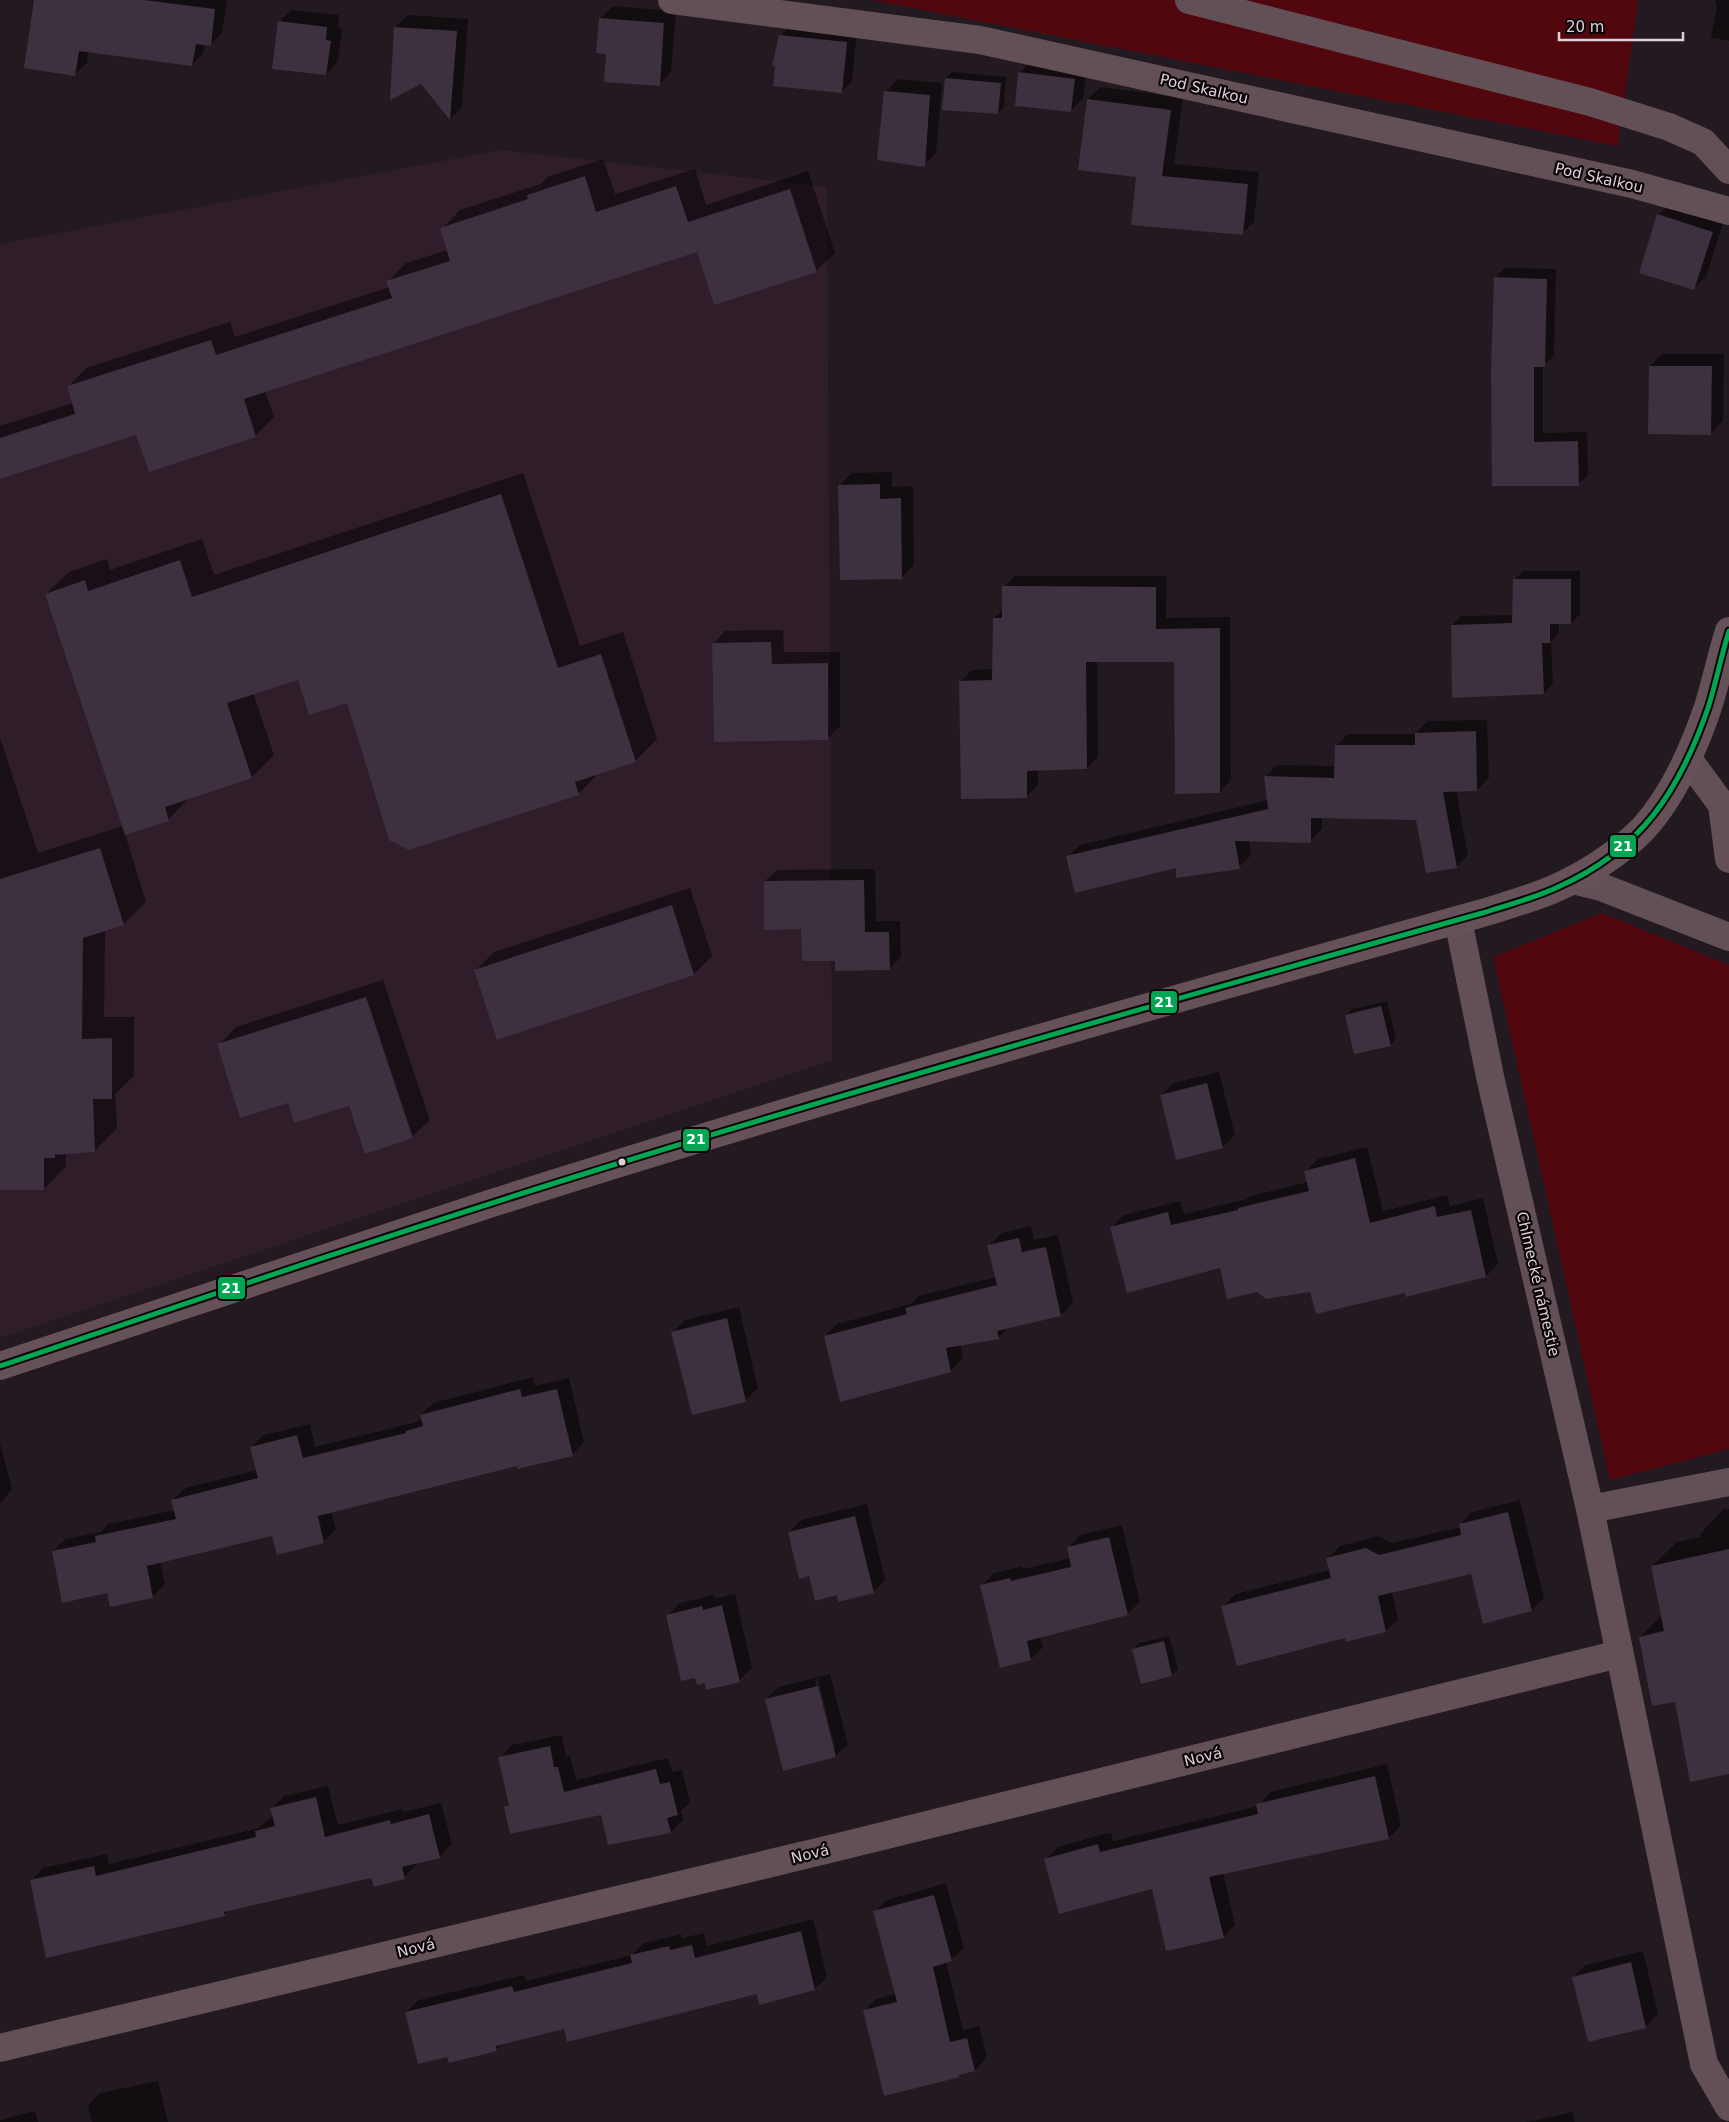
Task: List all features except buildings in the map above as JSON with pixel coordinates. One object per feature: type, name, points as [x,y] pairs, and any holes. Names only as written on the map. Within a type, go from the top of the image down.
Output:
[{"type":"main road","points":[[0,1366],[227,1289],[493,1203],[921,1073],[1458,920],[1545,893],[1572,880],[1613,854],[1642,829],[1667,796],[1688,759],[1708,707],[1727,645]]},
{"type":"street","name":"Pod Skalkou","points":[[672,0],[980,40],[1622,182],[1729,211]]},
{"type":"street","points":[[1189,0],[1590,102],[1669,126],[1703,142],[1729,170]]},
{"type":"street","points":[[1688,759],[1726,804],[1729,859]]},
{"type":"street","points":[[1572,880],[1601,887],[1729,936]]},
{"type":"street","name":"Chlmecké námestie","points":[[1458,920],[1491,1081],[1590,1509],[1704,2064],[1729,2107]]},
{"type":"street","points":[[1590,1509],[1729,1482]]},
{"type":"street","name":"Nová","points":[[0,2048],[824,1850],[1619,1654]]},
{"type":"shaded area","points":[[872,0],[1638,0],[1618,146]]},
{"type":"shaded area","points":[[501,150],[827,187],[832,1060],[0,1338],[0,244]]},
{"type":"shaded area","points":[[1602,913],[1729,965],[1729,1449],[1610,1480],[1493,957]]},
{"type":"transit line","name":"21","points":[[0,1366],[384,1238],[616,1164],[1050,1035],[1486,912],[1549,891],[1587,872],[1612,855],[1634,836],[1670,792],[1697,738],[1708,708],[1729,631]]}]
